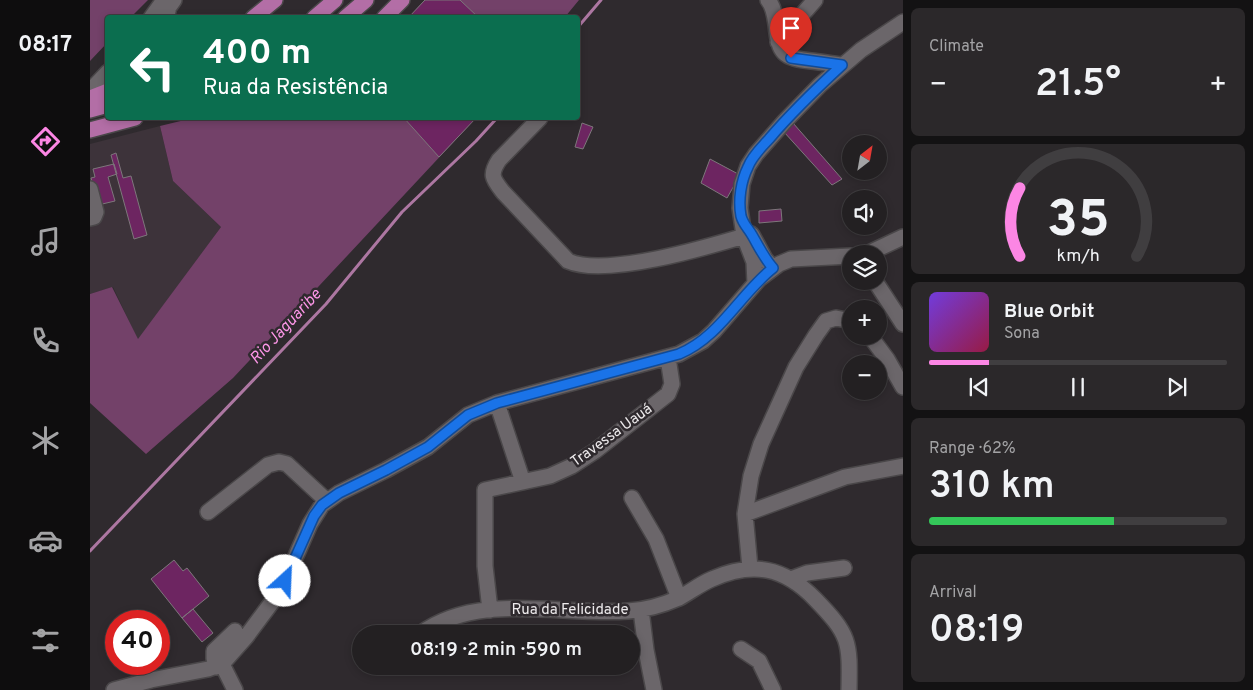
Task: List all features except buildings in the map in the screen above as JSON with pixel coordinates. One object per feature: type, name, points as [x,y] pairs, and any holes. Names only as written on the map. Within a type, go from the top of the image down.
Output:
[{"type":"main road","points":[[258,15],[275,0]]},
{"type":"main road","points":[[318,15],[336,0]]},
{"type":"main road","points":[[349,15],[366,0]]},
{"type":"main road","points":[[387,15],[402,0]]},
{"type":"main road","points":[[90,98],[105,92]]},
{"type":"main road","points":[[90,110],[105,106]]},
{"type":"main road","points":[[90,130],[128,120]]},
{"type":"street","points":[[153,15],[164,0]]},
{"type":"street","points":[[167,15],[174,0]]},
{"type":"street","points":[[768,0],[774,13],[778,42],[785,54],[794,60],[842,65]]},
{"type":"street","points":[[778,42],[816,0]]},
{"type":"street","points":[[755,284],[754,262],[740,208],[742,184],[751,160],[785,121],[842,65],[903,22]]},
{"type":"street","points":[[90,91],[105,75]]},
{"type":"street","points":[[538,120],[499,160],[494,168],[493,176],[503,192],[568,261],[581,265],[599,266],[640,262],[746,231]]},
{"type":"street","points":[[90,190],[96,212],[94,217],[90,218]]},
{"type":"street","points":[[746,231],[773,268]]},
{"type":"street","points":[[886,245],[903,237]]},
{"type":"street","points":[[219,666],[235,630],[281,590],[314,516],[327,501],[428,447],[468,415],[497,403],[668,358],[690,349],[714,331],[755,284],[773,268],[791,259],[842,256]]},
{"type":"street","points":[[881,290],[903,324]]},
{"type":"street","points":[[750,568],[745,514],[751,476],[761,444],[799,361],[826,322],[836,318],[842,319]]},
{"type":"street","points":[[877,345],[903,387]]},
{"type":"street","name":"Travessa Uauá","points":[[490,610],[485,566],[485,492],[488,488],[550,476],[572,466],[595,450],[668,394],[671,387],[668,358]]},
{"type":"street","points":[[497,403],[523,482]]},
{"type":"street","points":[[208,512],[268,465],[279,462],[287,464],[327,501]]},
{"type":"street","points":[[745,514],[845,477],[903,466]]},
{"type":"street","points":[[632,498],[656,539],[679,598]]},
{"type":"street","name":"Rua da Felicidade","points":[[435,625],[444,620],[490,610],[534,609],[592,612],[641,610],[679,598],[712,579],[734,571],[750,568],[764,569],[791,579],[808,592],[831,615],[844,634],[850,653],[849,690]]},
{"type":"street","points":[[791,579],[807,573],[844,568]]},
{"type":"street","points":[[641,610],[654,690]]},
{"type":"street","points":[[741,649],[759,661],[773,690]]},
{"type":"street","points":[[114,690],[151,680],[219,666]]},
{"type":"street","points":[[219,666],[235,690]]},
{"type":"shaded area","points":[[90,0],[148,0],[133,15],[105,15],[105,45],[90,61]]},
{"type":"shaded area","points":[[425,0],[579,0],[567,15],[411,15]]},
{"type":"shaded area","points":[[185,120],[474,120],[233,378],[146,454],[90,403],[90,294],[112,287],[138,339],[221,227],[173,181],[160,126]]},
{"type":"shaded area","points":[[160,126],[173,181],[221,227],[138,340],[113,287],[90,294],[90,144]]},
{"type":"waterway","name":"Rio Jaguaribe","points":[[580,25],[601,0]]},
{"type":"waterway","name":"Rio Jaguaribe","points":[[90,551],[326,304],[402,212],[495,120]]},
{"type":"route","points":[[285,581],[314,516],[322,505],[339,493],[428,447],[468,415],[497,403],[668,358],[690,349],[714,331],[759,279],[773,268],[765,259],[741,216],[742,184],[748,166],[785,121],[842,65],[794,60],[791,58]]}]
